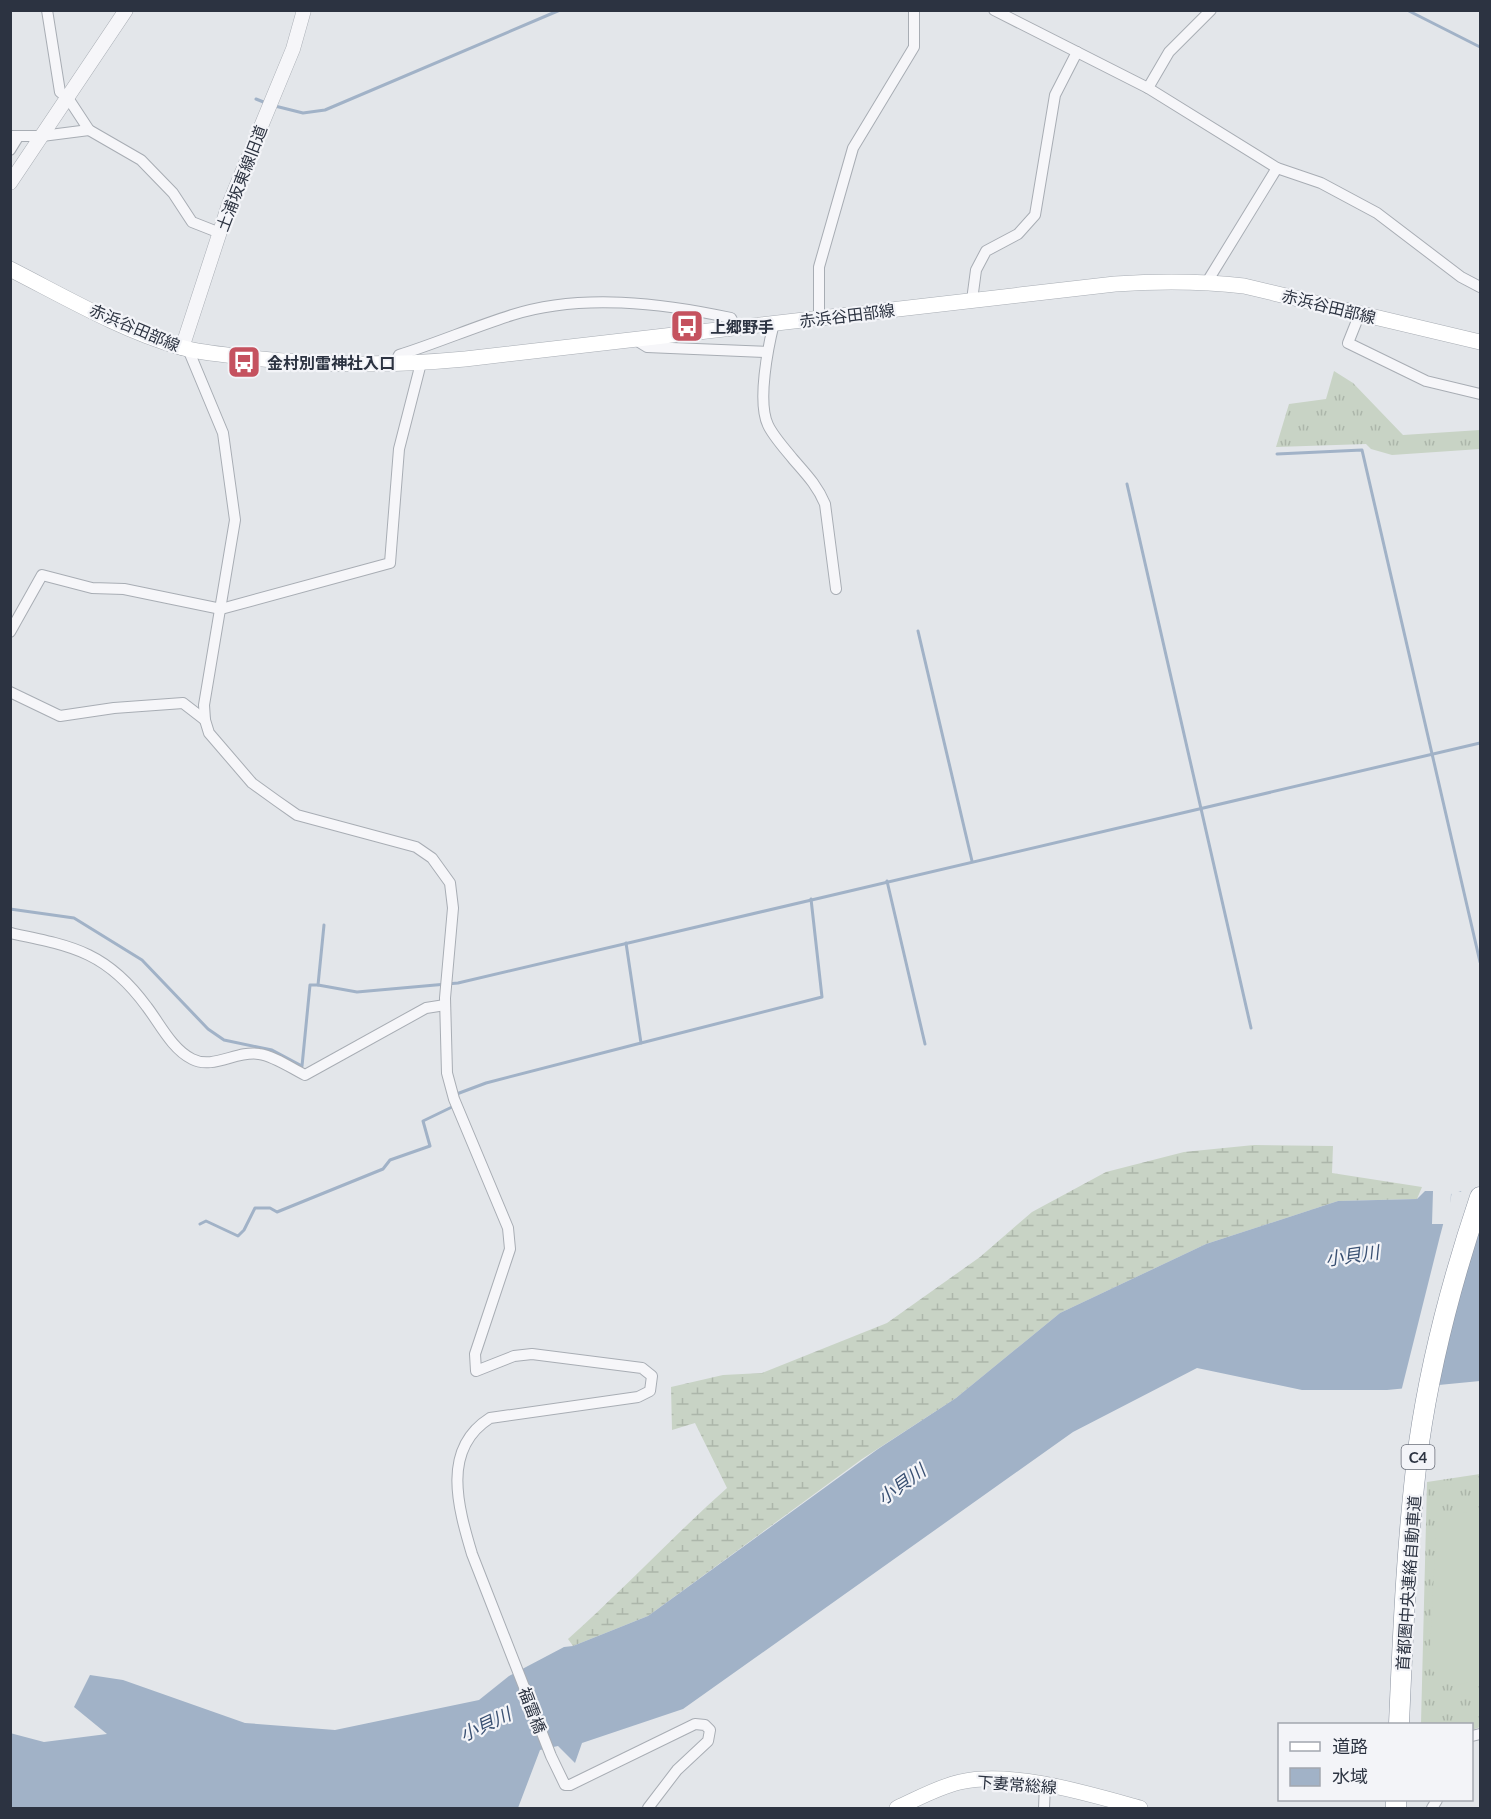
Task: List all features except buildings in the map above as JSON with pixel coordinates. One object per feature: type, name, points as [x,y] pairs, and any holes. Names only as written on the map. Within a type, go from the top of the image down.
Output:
[{"type":"highway","name":"首都圏中央連絡自動車道","points":[[1399,1723],[1405,1584],[1420,1441],[1449,1299],[1480,1197]]},
{"type":"main road","name":"赤浜谷田部線","points":[[10,269],[96,312],[185,349],[284,362],[333,365],[421,363],[1114,284],[1207,282],[1279,293],[1480,342]]},
{"type":"main road","name":"下妻常総線","points":[[897,1809],[963,1781],[1045,1784],[1140,1809]]},
{"type":"street","points":[[47,10],[60,92],[68,98],[89,130],[141,160],[173,193],[192,222],[220,233]]},
{"type":"street","points":[[10,183],[126,10]]},
{"type":"street","name":"土浦坂東線旧道","points":[[185,349],[237,183],[293,49],[304,10]]},
{"type":"street","points":[[819,318],[819,267],[853,148],[914,47],[914,10]]},
{"type":"street","points":[[994,10],[1148,88],[1277,168],[1321,183],[1377,213],[1461,277],[1480,287]]},
{"type":"street","points":[[1148,88],[1168,52],[1211,10]]},
{"type":"street","points":[[972,300],[976,270],[986,251],[1018,234],[1035,214],[1055,95],[1077,52]]},
{"type":"street","points":[[10,150],[14,136],[42,136],[89,130]]},
{"type":"street","points":[[1207,282],[1277,168]]},
{"type":"street","points":[[394,364],[399,355],[513,314],[562,306],[596,303],[695,310],[731,318],[735,327]]},
{"type":"street","points":[[1360,313],[1348,343],[1426,381],[1480,394]]},
{"type":"street","points":[[774,323],[767,352],[764,404],[767,424],[792,458],[811,477],[825,504],[836,589]]},
{"type":"street","points":[[634,339],[647,347],[767,352]]},
{"type":"street","points":[[10,933],[63,944],[88,953],[111,967],[141,998],[176,1046],[192,1059],[211,1063],[258,1054],[305,1075],[426,1008],[446,1005],[453,908],[450,883],[432,858],[416,847],[297,815],[252,783],[209,733],[204,705],[236,520],[223,433],[185,349]]},
{"type":"street","points":[[10,632],[42,575],[92,588],[124,589],[221,609],[390,563],[399,449],[421,363]]},
{"type":"street","points":[[10,692],[60,716],[114,708],[183,703],[205,720]]},
{"type":"street","name":"福雷橋","points":[[446,1005],[447,1073],[454,1099],[495,1192],[510,1239],[510,1249],[475,1354],[476,1371],[514,1356],[532,1354],[642,1368],[648,1372],[653,1383],[650,1391],[638,1397],[490,1418],[474,1428],[466,1439],[456,1476],[462,1520],[551,1756],[565,1785],[570,1785],[695,1724],[705,1725],[710,1730],[708,1741],[677,1770],[648,1809]]},
{"type":"street","points":[[1044,1809],[1045,1784]]},
{"type":"green space","points":[[1334,371],[1353,383],[1403,435],[1480,430],[1480,449],[1392,455],[1371,449],[1366,444],[1276,447],[1289,404],[1326,399]]},
{"type":"green space","points":[[1254,1145],[1333,1146],[1332,1173],[1422,1187],[1417,1199],[1338,1201],[1206,1244],[1060,1313],[956,1398],[862,1459],[648,1616],[573,1646],[568,1639],[727,1488],[695,1423],[672,1430],[671,1387],[723,1375],[762,1373],[887,1323],[980,1257],[1032,1212],[1106,1172],[1184,1152]]},
{"type":"green space","points":[[1480,1474],[1480,1727],[1473,1730],[1473,1723],[1421,1723],[1427,1482]]},
{"type":"green space","points":[[1480,1508],[1480,1680],[1451,1686],[1429,1668],[1436,1534],[1463,1513]]},
{"type":"water","name":"小貝川","points":[[1480,1186],[1480,1381],[1387,1390],[1302,1390],[1197,1368],[1073,1432],[683,1709],[582,1743],[575,1763],[558,1746],[540,1750],[518,1808],[11,1808],[10,1733],[44,1742],[107,1734],[74,1707],[90,1675],[123,1680],[245,1723],[335,1730],[479,1700],[509,1676],[564,1647],[573,1646],[648,1616],[878,1449],[956,1398],[1060,1313],[1206,1244],[1338,1201],[1417,1199],[1425,1191],[1433,1191],[1432,1224],[1449,1224],[1451,1194]]},
{"type":"pier","points":[[1464,1182],[1480,1183],[1480,1220],[1462,1279],[1436,1389],[1401,1392],[1444,1221],[1447,1221],[1452,1191],[1461,1192]]},
{"type":"waterway","points":[[275,106],[303,113],[325,110],[560,10]]},
{"type":"waterway","points":[[1407,10],[1480,47]]},
{"type":"waterway","points":[[256,99],[266,103]]},
{"type":"waterway","points":[[1277,454],[1362,450],[1480,962]]},
{"type":"waterway","points":[[1127,484],[1251,1028]]},
{"type":"waterway","points":[[918,631],[972,861]]},
{"type":"waterway","points":[[324,925],[318,985],[357,992],[458,983],[1480,743]]},
{"type":"waterway","points":[[887,881],[925,1044]]},
{"type":"waterway","points":[[641,1043],[822,997],[811,899]]},
{"type":"waterway","points":[[10,909],[74,918],[142,960],[208,1029],[224,1040],[272,1050],[302,1066],[310,985],[318,985]]},
{"type":"waterway","points":[[454,1095],[486,1083],[641,1043],[626,943]]},
{"type":"waterway","points":[[200,1224],[206,1221],[238,1236],[244,1230],[255,1208],[270,1208],[277,1212],[383,1169],[390,1160],[430,1146],[423,1121],[452,1107]]},
{"type":"place","name":"上郷野手","points":[[687,326]]},
{"type":"place","name":"金村別雷神社入口","points":[[244,362]]}]
